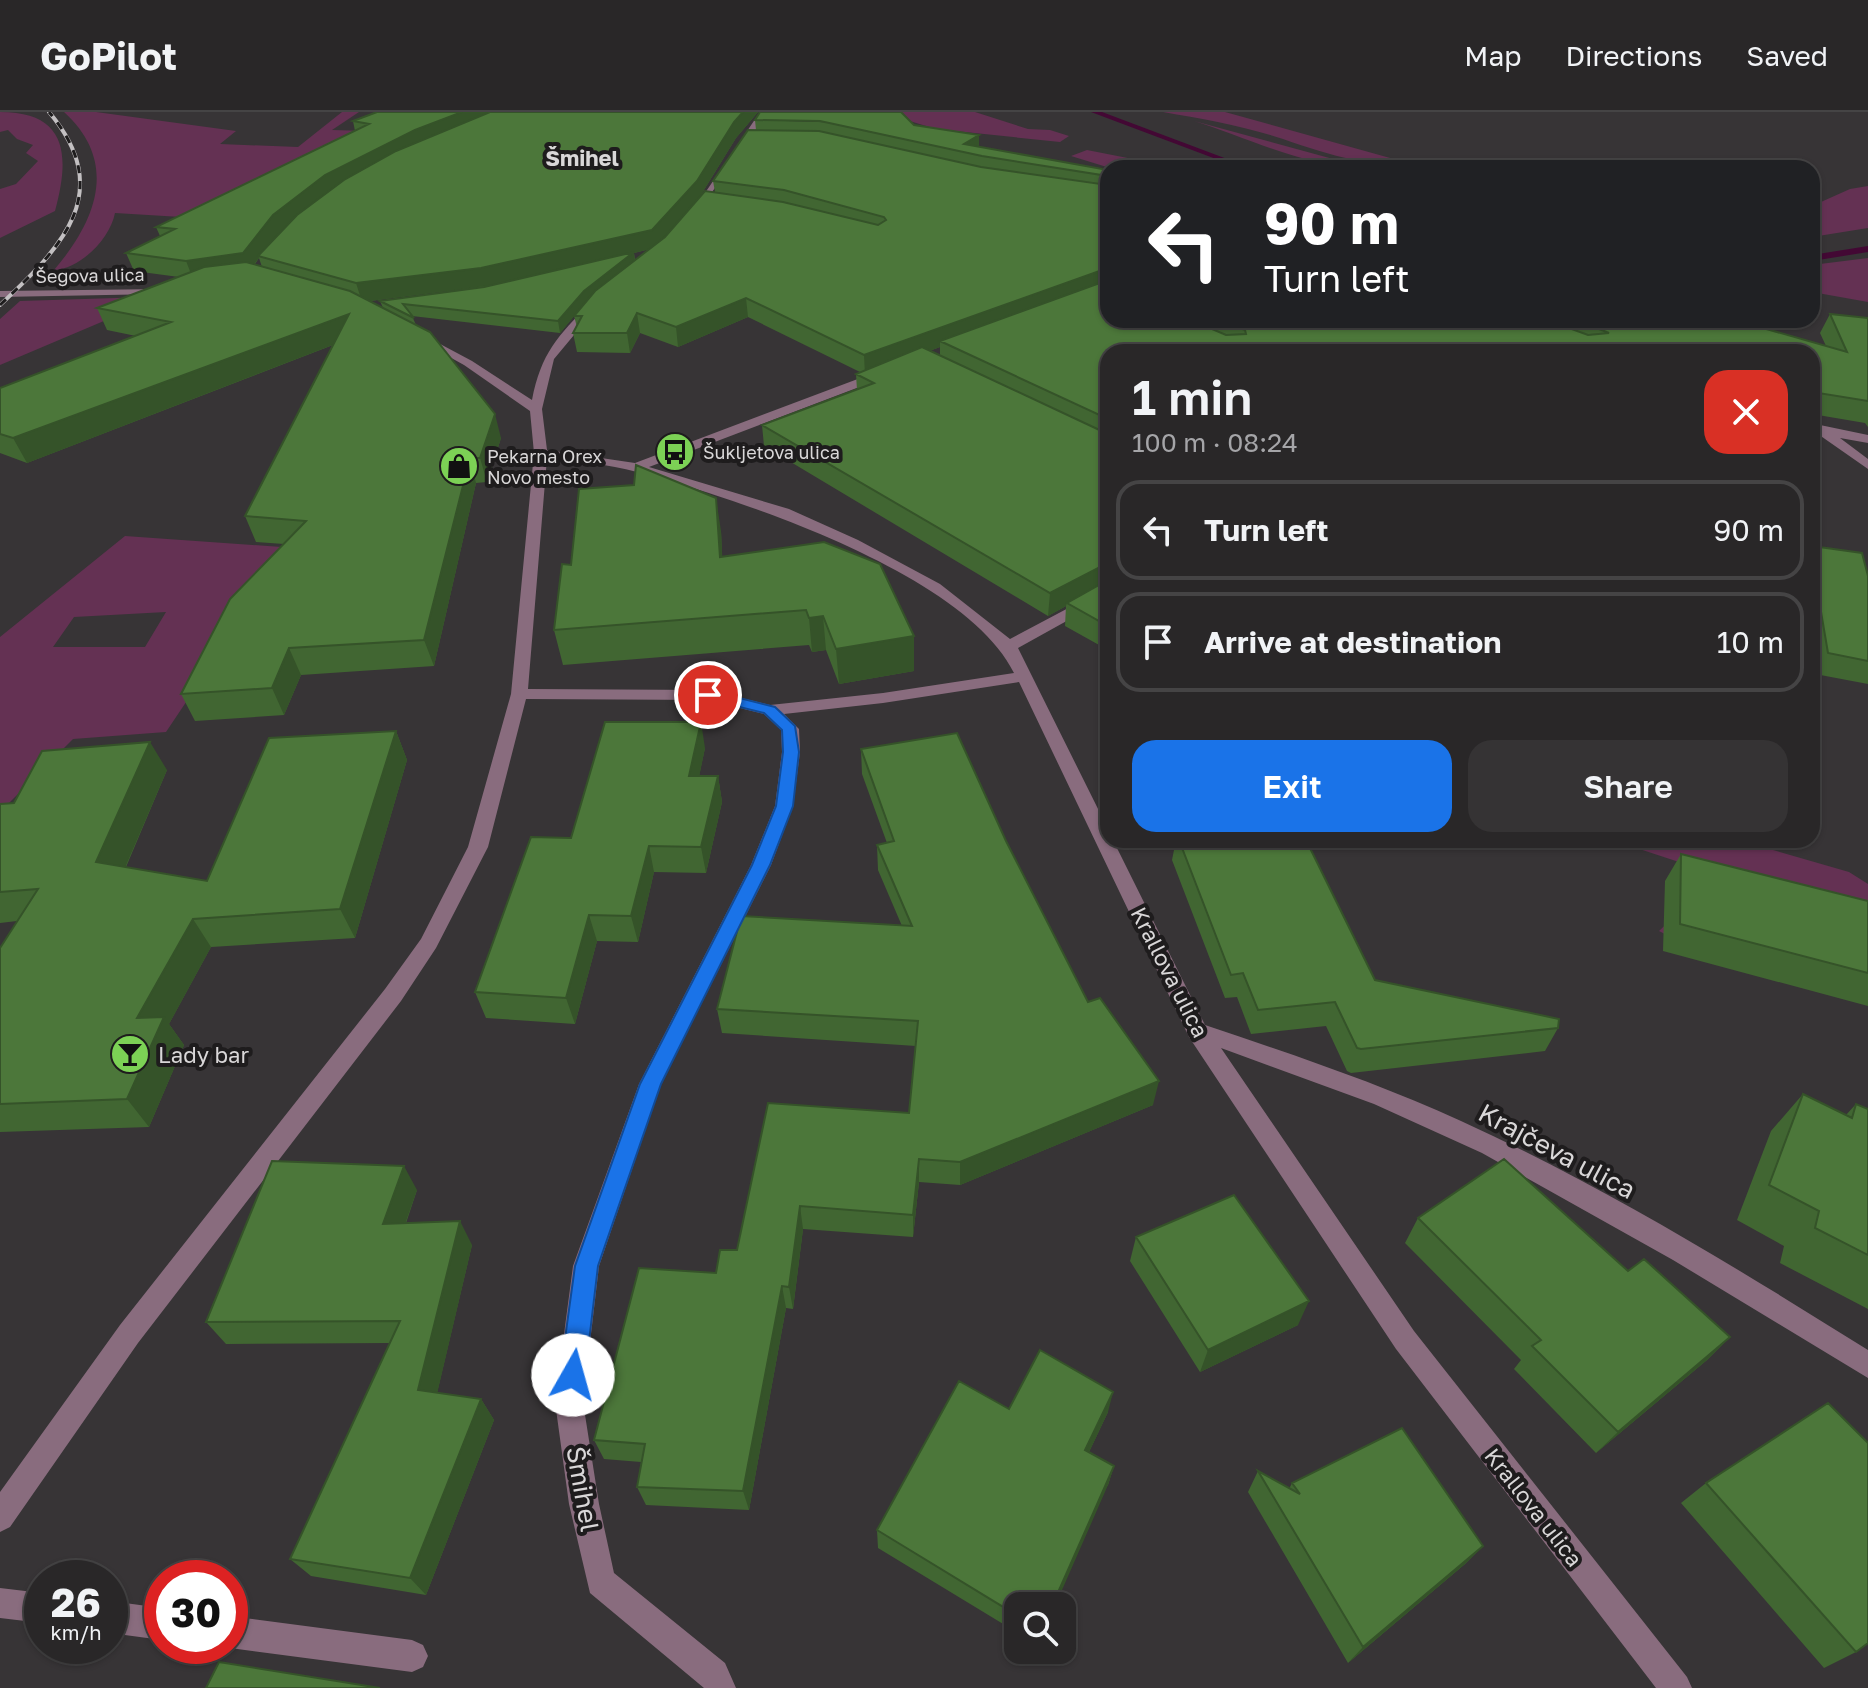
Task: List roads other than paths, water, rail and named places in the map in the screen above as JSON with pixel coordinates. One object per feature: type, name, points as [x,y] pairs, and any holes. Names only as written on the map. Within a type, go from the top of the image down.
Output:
[{"type":"street","points":[[680,229],[704,202],[742,140],[764,112]]},
{"type":"street","points":[[742,140],[758,141]]},
{"type":"street","points":[[704,202],[717,203]]},
{"type":"street","name":"Šegova ulica","points":[[0,294],[121,295],[175,290]]},
{"type":"street","points":[[0,1517],[129,1334],[429,943],[478,847],[519,694],[541,453],[536,409],[548,359],[558,343],[604,297]]},
{"type":"street","points":[[410,333],[468,363],[536,409]]},
{"type":"street","points":[[636,467],[890,370]]},
{"type":"street","points":[[1820,429],[1868,439]]},
{"type":"street","points":[[1820,431],[1868,465]]},
{"type":"street","name":"Krallova ulica","points":[[541,453],[636,467],[784,512],[853,543],[935,587],[1009,646],[1100,835]]},
{"type":"street","points":[[1009,646],[1100,596]]},
{"type":"street","points":[[519,694],[708,695],[770,710],[883,698],[1022,677]]},
{"type":"street","name":"Šmihel","points":[[720,1688],[714,1674],[601,1582],[584,1504],[569,1402],[586,1266],[650,1084],[761,865],[784,806],[791,752],[790,729],[770,710]]},
{"type":"street","name":"Krallova ulica","points":[[1107,848],[1197,1031],[1405,1340],[1676,1688]]},
{"type":"street","name":"Krajčeva ulica","points":[[1197,1031],[1328,1076],[1488,1145],[1764,1298],[1868,1365]]},
{"type":"street","points":[[0,1603],[24,1606]]},
{"type":"street","points":[[248,1634],[412,1656]]},
{"type":"waterway","points":[[1095,112],[1225,160]]},
{"type":"waterway","points":[[1820,257],[1868,249]]},
{"type":"railway","points":[[0,305],[44,261],[61,239],[80,193],[78,168],[69,141],[49,112]]},
{"type":"place","name":"Šukljetova ulica","points":[[675,452]]},
{"type":"place","name":"Pekarna Orex Novo mesto","points":[[459,466]]},
{"type":"place","name":"Lady bar","points":[[130,1054]]},
{"type":"district","name":"Šmihel","points":[[582,157]]}]
